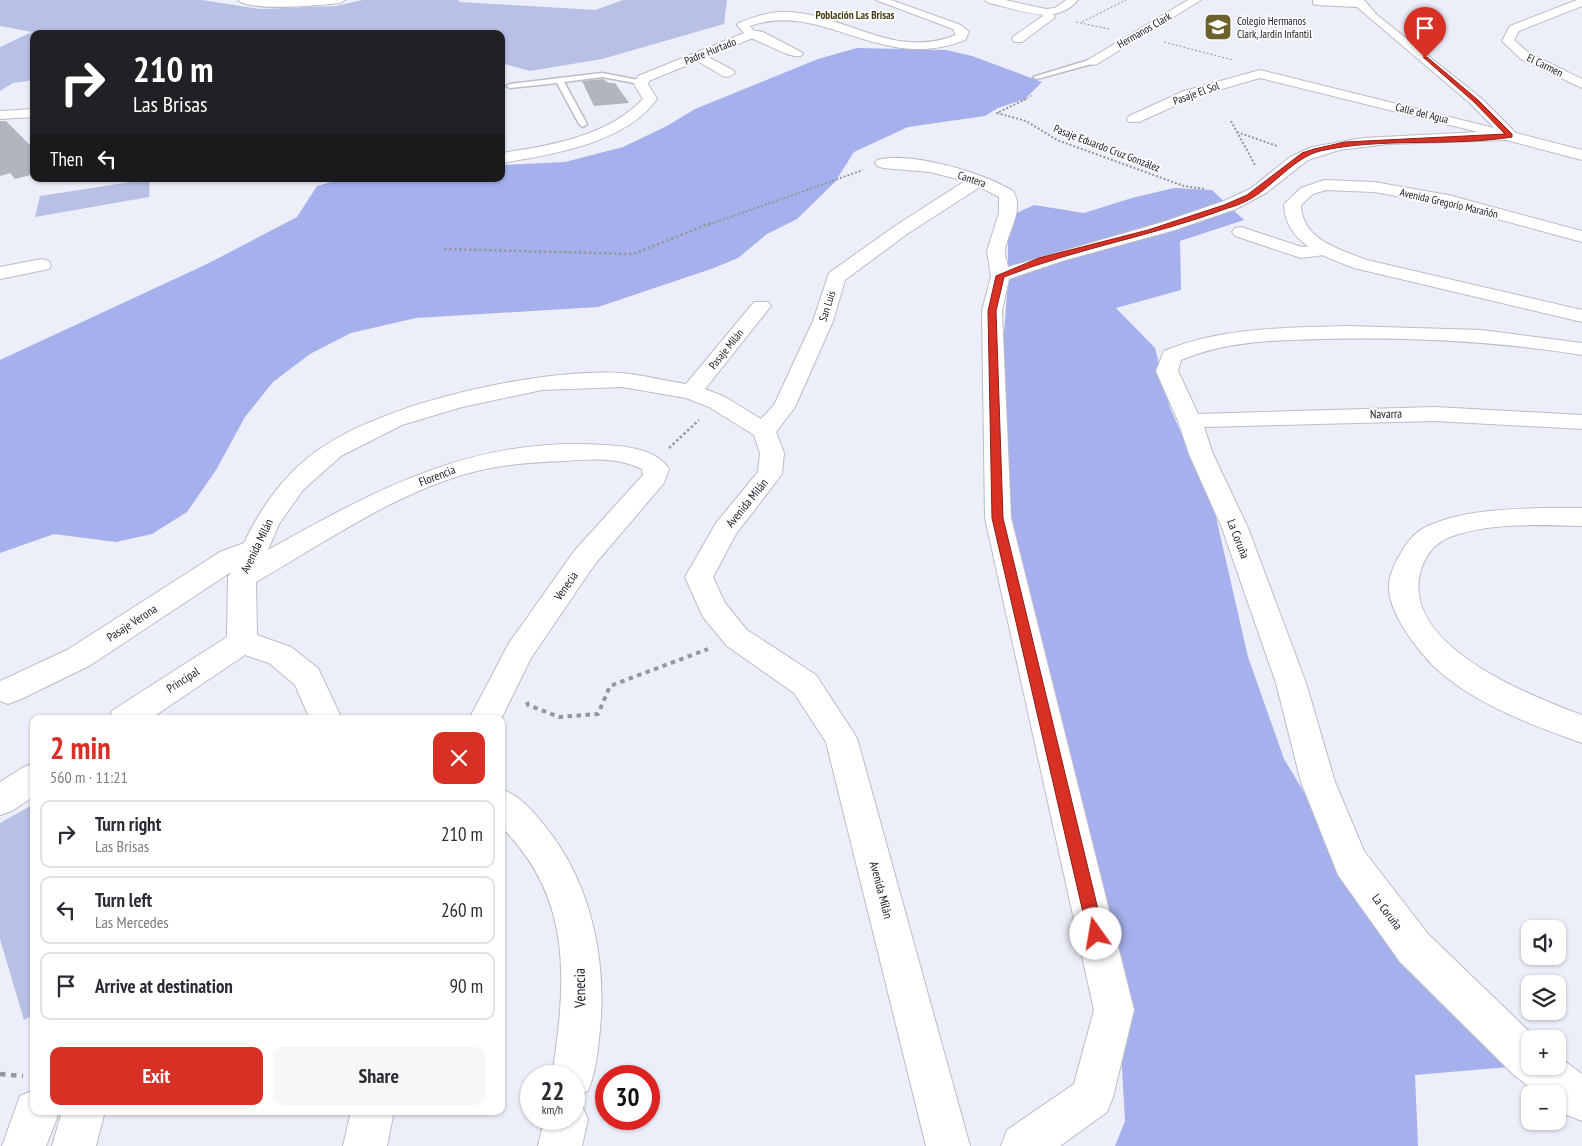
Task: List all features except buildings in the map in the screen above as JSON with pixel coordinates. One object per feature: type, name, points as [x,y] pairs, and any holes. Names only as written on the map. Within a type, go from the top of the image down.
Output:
[{"type":"street","points":[[242,0],[281,4],[340,0]]},
{"type":"street","name":"Padre Hurtado","points":[[640,82],[649,75],[751,34],[744,25],[753,17],[773,10],[794,9],[814,12],[882,42],[930,45],[951,42],[961,37],[963,32],[957,27],[881,0]]},
{"type":"street","points":[[991,0],[1046,12],[1058,11],[1073,0]]},
{"type":"street","name":"Hermanos Clark","points":[[1092,61],[1196,0]]},
{"type":"street","points":[[1317,2],[1359,2],[1476,101],[1510,135]]},
{"type":"street","name":"El Carmen","points":[[1582,2],[1514,29],[1508,40],[1525,56],[1582,84]]},
{"type":"street","points":[[1018,39],[1048,17],[1046,12]]},
{"type":"street","points":[[751,34],[760,35],[797,52]]},
{"type":"street","points":[[698,56],[728,73]]},
{"type":"street","name":"Calle del Agua","points":[[1260,74],[1351,94],[1582,155]]},
{"type":"street","name":"Pasaje El Sol","points":[[1134,118],[1189,94],[1260,74]]},
{"type":"street","points":[[505,157],[581,139],[630,119],[642,111],[650,99],[640,82]]},
{"type":"street","points":[[0,115],[30,113]]},
{"type":"street","points":[[1023,1146],[1092,1097],[1114,1010],[998,518],[992,311],[1000,276],[1042,260],[1197,218],[1249,196],[1266,186],[1304,155],[1345,144],[1510,135]]},
{"type":"street","name":"Cantera","points":[[883,163],[903,162],[947,171],[998,188],[1007,195],[1008,213],[996,251],[1000,276]]},
{"type":"street","name":"San Luis","points":[[764,432],[784,407],[823,321],[836,277],[901,230],[977,181]]},
{"type":"street","name":"Avenida Gregorio Marañón","points":[[1582,238],[1417,193],[1341,184],[1324,185],[1307,192],[1292,204],[1294,220],[1304,236],[1326,250],[1361,264],[1582,316]]},
{"type":"street","name":"Avenida Gregorio Marañón","points":[[1241,232],[1301,253],[1326,250]]},
{"type":"street","points":[[0,273],[42,265]]},
{"type":"street","name":"Pasaje Milán","points":[[691,392],[761,306]]},
{"type":"street","name":"La Coruña","points":[[1521,1052],[1414,948],[1351,863],[1318,782],[1290,683],[1235,528],[1201,454],[1190,420],[1167,371],[1172,356],[1193,346],[1233,338],[1388,331],[1480,336],[1582,349]]},
{"type":"street","name":"Avenida Milán","points":[[242,642],[242,577],[267,522],[294,484],[333,451],[394,420],[457,401],[542,383],[622,380],[691,392],[717,402],[764,432],[772,453],[770,474],[725,529],[699,576],[713,609],[737,638],[806,684],[841,738],[948,1146]]},
{"type":"street","name":"Navarra","points":[[1190,420],[1429,414],[1537,417],[1582,422]]},
{"type":"street","name":"Florencia","points":[[242,577],[404,488],[462,466],[516,455],[595,451],[625,455],[652,464]]},
{"type":"street","name":"Venecia","points":[[487,715],[520,652],[585,557],[655,477],[657,469],[652,464]]},
{"type":"street","points":[[1582,517],[1502,519],[1455,526],[1426,538],[1409,559],[1402,589],[1415,620],[1441,654],[1476,681],[1533,710],[1582,729]]},
{"type":"street","name":"Pasaje Verona","points":[[8,691],[78,658],[230,559],[254,550]]},
{"type":"street","points":[[242,642],[280,654],[307,677],[324,715]]},
{"type":"street","name":"Principal","points":[[130,715],[242,642]]},
{"type":"street","points":[[0,800],[30,781]]},
{"type":"street","name":"Venecia","points":[[505,808],[525,825],[548,855],[566,892],[579,950],[582,1004],[574,1065]]},
{"type":"street","points":[[1548,1075],[1582,1100]]},
{"type":"street","points":[[24,1146],[35,1115]]},
{"type":"street","points":[[74,1146],[83,1115]]},
{"type":"street","points":[[365,1146],[372,1115]]},
{"type":"street","points":[[560,1146],[564,1130]]},
{"type":"lane","points":[[1037,78],[1092,61]]},
{"type":"lane","points":[[510,86],[602,75],[640,82]]},
{"type":"lane","points":[[559,80],[583,124]]},
{"type":"path","points":[[1081,23],[1126,0]]},
{"type":"path","name":"Pasaje Eduardo Cruz González","points":[[1039,92],[997,113],[1026,121],[1057,140],[1184,186]]},
{"type":"path","points":[[1231,121],[1266,186]]},
{"type":"path","points":[[1237,132],[1304,155]]},
{"type":"path","points":[[444,249],[632,254],[751,208],[883,163]]},
{"type":"path","points":[[652,464],[717,402]]},
{"type":"path","points":[[520,652],[528,705],[559,717],[598,714],[610,686],[737,638]]},
{"type":"path","points":[[0,1074],[30,1077]]},
{"type":"shaded area","points":[[0,0],[202,0],[260,9],[336,6],[363,0],[458,0],[460,2],[595,10],[623,0],[727,0],[724,24],[602,59],[530,71],[505,64],[505,30],[30,30],[30,32],[0,26]]},
{"type":"shaded area","points":[[30,33],[30,81],[13,83],[0,91],[0,47]]},
{"type":"shaded area","points":[[857,48],[946,50],[972,56],[1042,82],[1025,99],[998,108],[985,116],[908,127],[854,152],[835,182],[797,219],[767,234],[738,258],[714,268],[598,307],[416,318],[351,333],[310,354],[273,382],[245,417],[216,470],[187,512],[152,534],[116,542],[54,534],[0,553],[0,360],[207,264],[297,217],[317,186],[331,182],[505,182],[505,165],[565,162],[623,147],[667,126],[695,109],[818,59]]},
{"type":"shaded area","points":[[131,182],[150,182],[149,197],[35,217],[40,196]]},
{"type":"shaded area","points":[[1174,188],[1212,190],[1244,220],[1180,241],[1181,290],[1116,308],[1155,348],[1170,408],[1213,504],[1248,657],[1284,759],[1360,885],[1509,1067],[1415,1075],[1418,1146],[1115,1146],[1125,1121],[1115,944],[1009,524],[997,426],[1008,281],[1008,217],[1034,205],[1084,213],[1132,198]]},
{"type":"shaded area","points":[[30,806],[30,1016],[24,1020],[0,939],[0,823]]},
{"type":"place","name":"Colegio Hermanos Clark, Jardín Infantil","points":[[1218,27]]},
{"type":"district","name":"Población Las Brisas","points":[[855,15]]},
{"type":"route","points":[[1096,934],[998,518],[992,311],[1000,276],[1042,260],[1150,232],[1226,207],[1266,186],[1284,169],[1304,155],[1316,150],[1345,144],[1510,135],[1476,101],[1425,58]]}]
